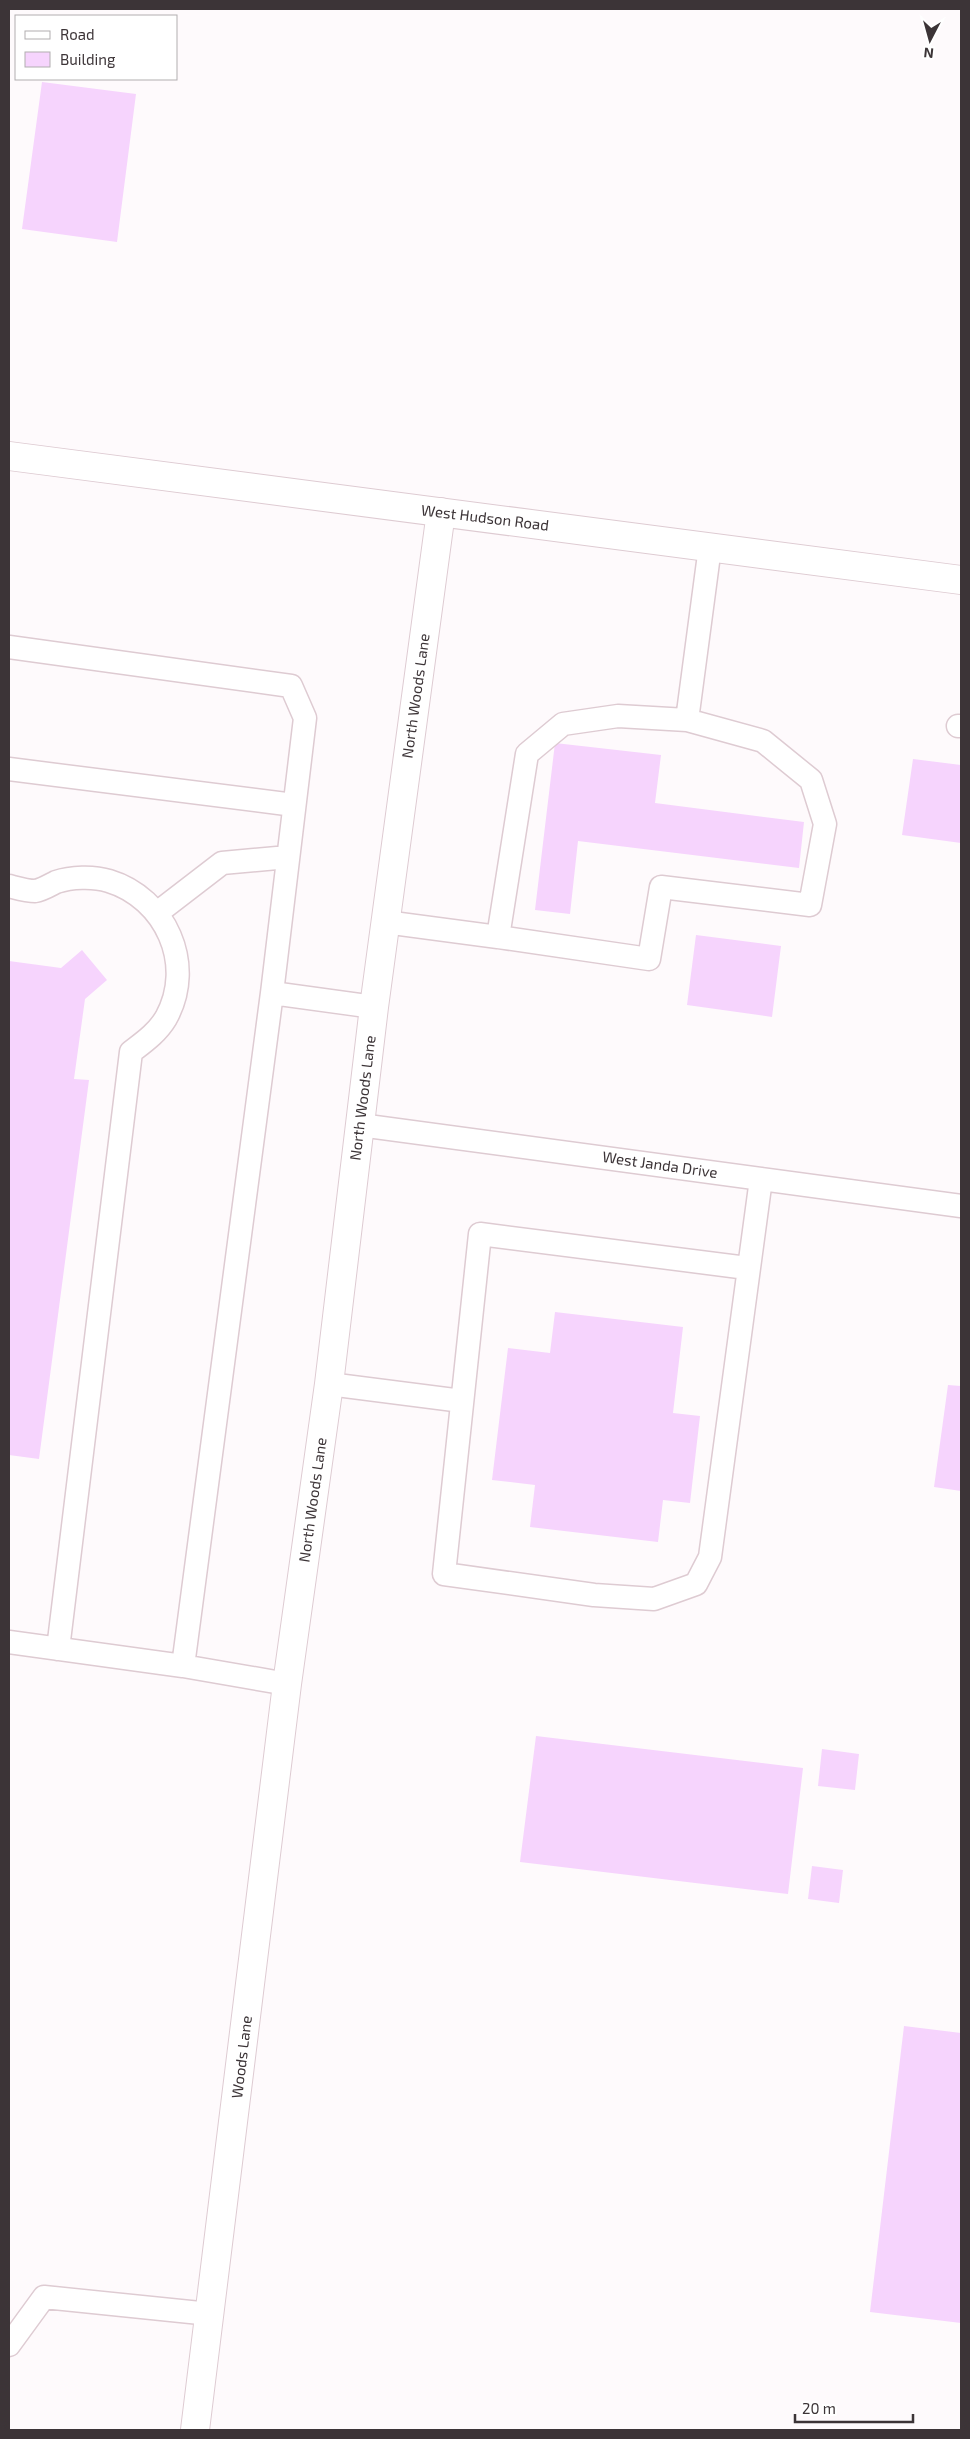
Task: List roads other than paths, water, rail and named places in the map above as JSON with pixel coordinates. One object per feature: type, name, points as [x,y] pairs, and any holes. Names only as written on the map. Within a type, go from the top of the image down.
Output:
[{"type":"main road","name":"West Hudson Road","points":[[9,456],[961,580]]},
{"type":"main road","name":"North Woods Lane","points":[[288,1684],[329,1384],[385,922],[441,512]]},
{"type":"main road","name":"Woods Lane","points":[[195,2430],[288,1684]]},
{"type":"lane","points":[[687,720],[710,547]]},
{"type":"lane","points":[[9,647],[291,686],[305,718],[272,994],[183,1666]]},
{"type":"lane","points":[[385,922],[498,938],[649,959],[660,887],[810,905],[825,824],[811,780],[763,742],[687,720],[618,716],[563,724],[527,754],[498,938]]},
{"type":"lane","points":[[9,769],[294,805]]},
{"type":"lane","points":[[156,913],[222,863],[288,857]]},
{"type":"lane","points":[[9,886],[35,891],[58,881],[82,877],[107,880],[130,890],[150,904],[165,924],[175,946],[178,970],[176,987],[166,1018],[151,1037],[131,1052],[58,1649]]},
{"type":"lane","points":[[272,994],[374,1007]]},
{"type":"lane","name":"West Janda Drive","points":[[360,1124],[961,1206]]},
{"type":"lane","points":[[747,1268],[480,1234],[444,1574],[594,1595],[654,1599],[696,1584],[710,1557],[747,1268],[761,1179]]},
{"type":"lane","points":[[329,1384],[462,1401]]},
{"type":"lane","points":[[9,1642],[183,1666],[288,1684]]},
{"type":"lane","points":[[9,2346],[44,2297],[210,2314]]}]
